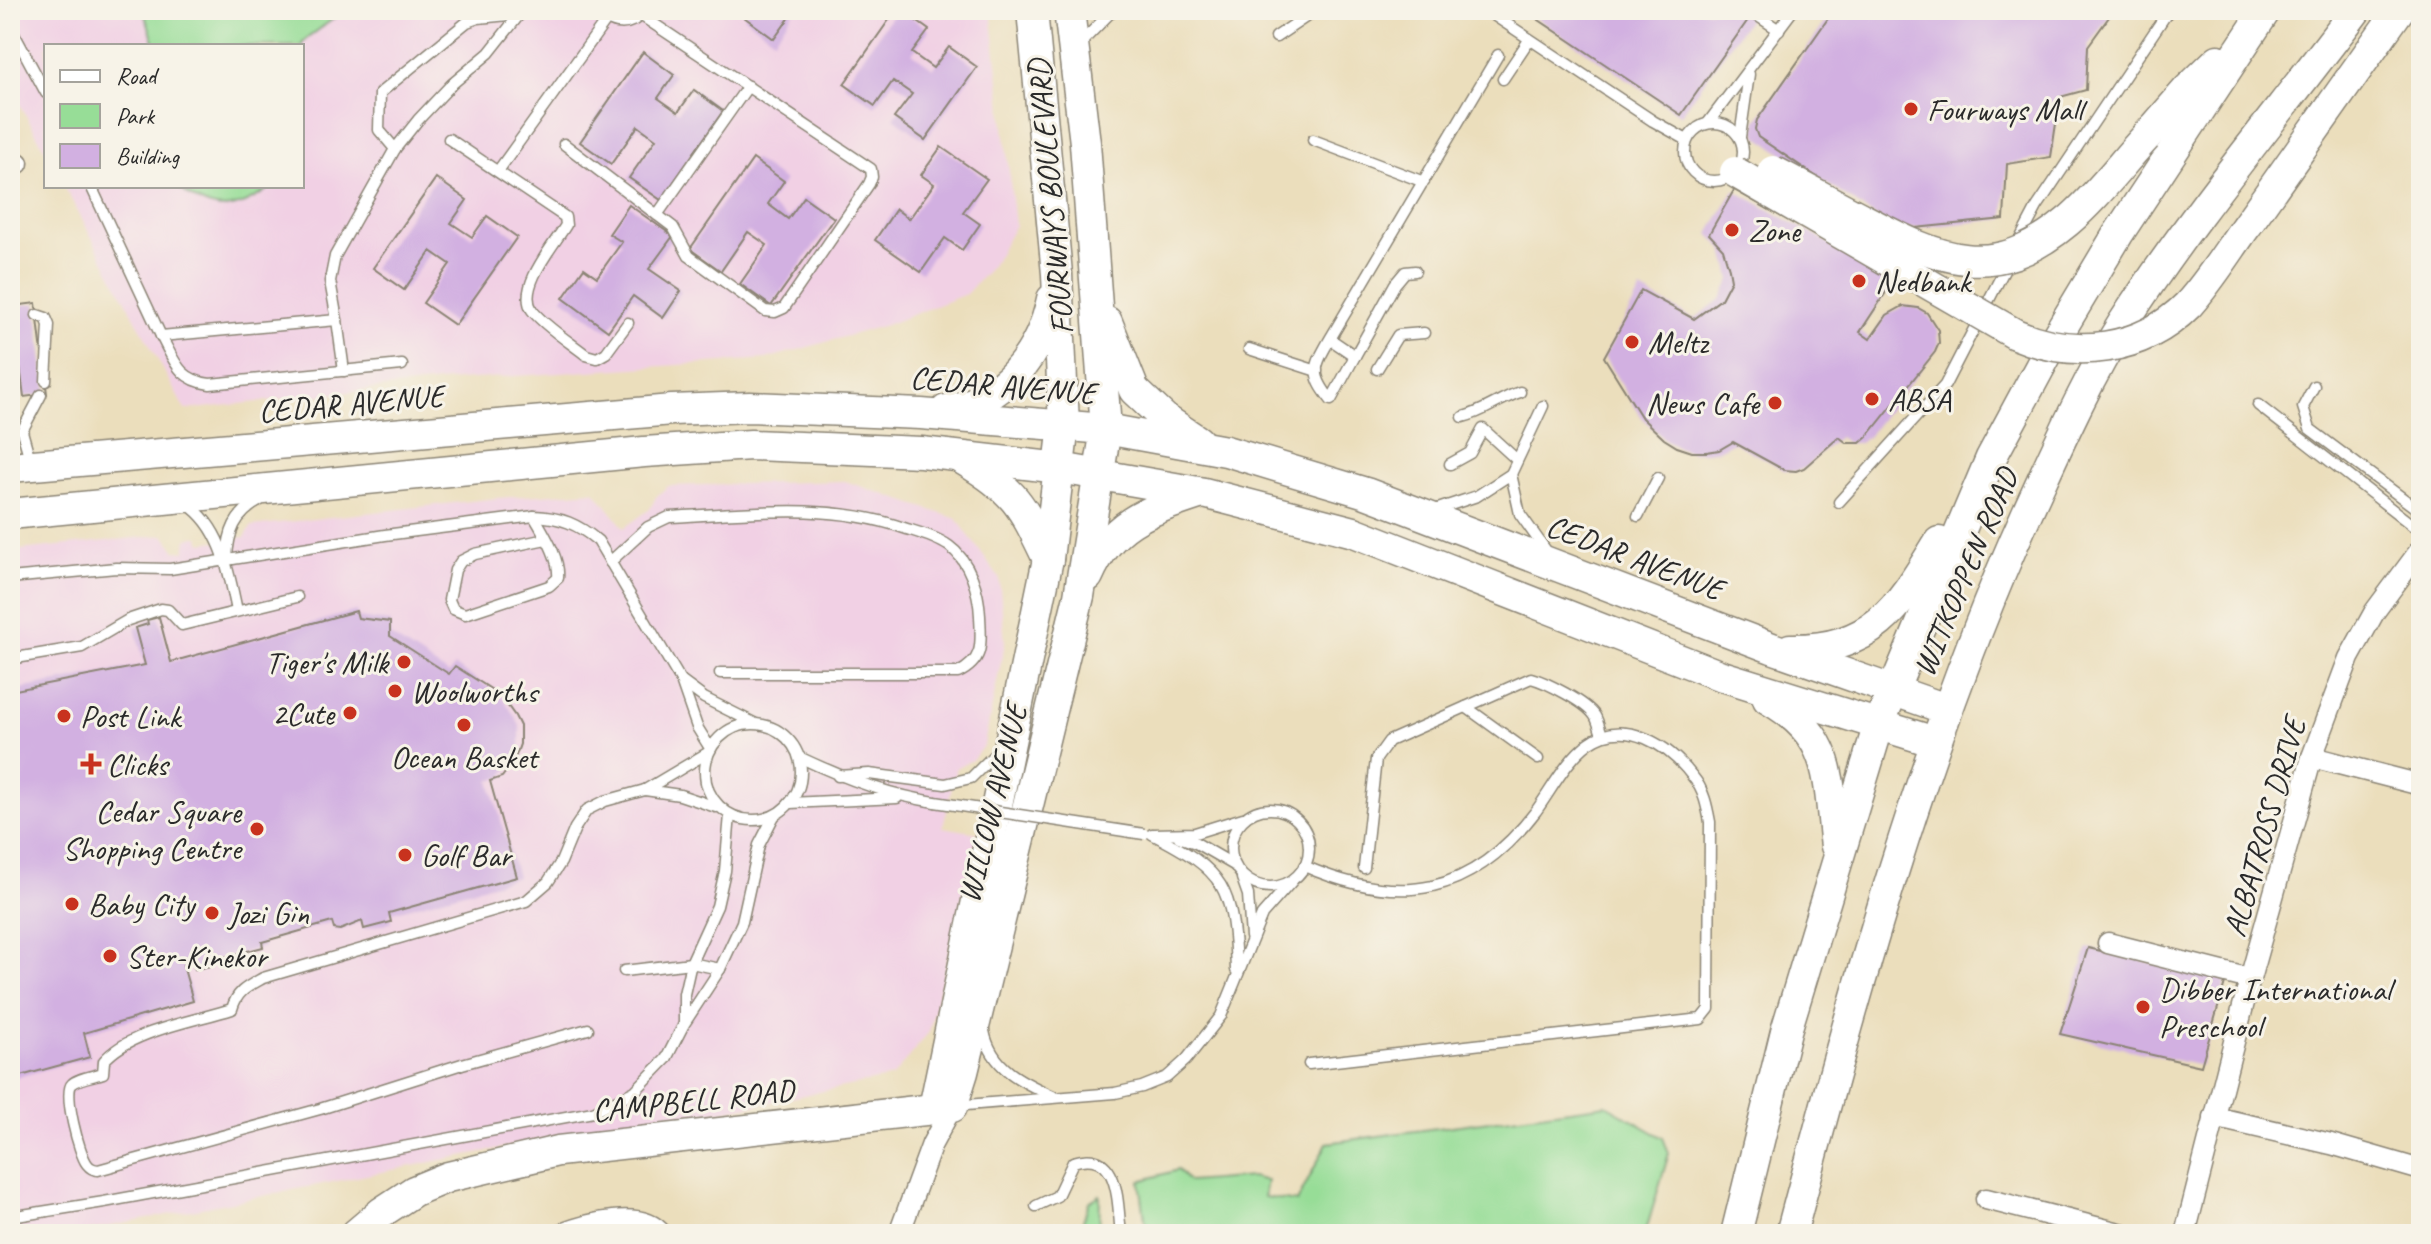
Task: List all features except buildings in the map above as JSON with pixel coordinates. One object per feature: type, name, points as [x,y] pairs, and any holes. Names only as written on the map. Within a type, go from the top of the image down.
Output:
[{"type":"main road","name":"FOURWAYS BOULEVARD","points":[[1032,10],[1057,274],[1064,425],[1060,468]]},
{"type":"main road","name":"FOURWAYS BOULEVARD","points":[[1069,10],[1097,294],[1106,429],[1098,472]]},
{"type":"main road","name":"WITKOPPEN ROAD","points":[[1791,1234],[1838,1055],[1946,709],[2002,570],[2074,411],[2122,325],[2180,241],[2356,10]]},
{"type":"main road","points":[[1739,155],[2015,334],[2061,348],[2116,346],[2155,330],[2187,305],[2399,10]]},
{"type":"main road","points":[[1739,155],[1921,249],[1950,258],[1986,259],[2018,252],[2066,224],[2195,82],[2258,21]]},
{"type":"main road","name":"WITKOPPEN ROAD","points":[[1736,1234],[1786,1031],[1879,724],[1991,458],[2054,341],[2118,234],[2258,21]]},
{"type":"main road","points":[[921,414],[975,403],[992,395],[1007,382],[1024,364],[1037,343],[1048,318],[1057,274]]},
{"type":"main road","points":[[1097,294],[1134,390],[1191,438],[1226,451]]},
{"type":"main road","name":"CEDAR AVENUE","points":[[21,466],[672,410],[750,407],[921,414],[1106,429],[1226,451],[1366,493],[1772,648],[1946,709]]},
{"type":"main road","points":[[10,514],[644,452],[751,445],[921,452],[1098,472],[1204,493],[1354,532],[1719,675],[1935,742]]},
{"type":"main road","points":[[957,456],[1008,489],[1028,518],[1048,559]]},
{"type":"main road","points":[[1772,648],[1819,649],[1853,638],[1883,620],[1919,575],[1991,458]]},
{"type":"main road","name":"WILLOW AVENUE","points":[[943,1108],[942,1060],[1048,559],[1060,468]]},
{"type":"main road","name":"WILLOW AVENUE","points":[[943,1108],[982,997],[1079,596],[1098,472]]},
{"type":"main road","points":[[1079,596],[1098,553],[1117,532],[1137,517],[1204,493]]},
{"type":"main road","points":[[1719,675],[1784,708],[1810,732],[1824,756],[1837,856]]},
{"type":"main road","points":[[841,1119],[899,1098],[930,1078],[942,1060]]},
{"type":"main road","name":"CAMPBELL ROAD","points":[[356,1234],[414,1191],[448,1177],[558,1151],[943,1108]]},
{"type":"street","name":"ALBATROSS DRIVE","points":[[2185,1234],[2250,979],[2312,757],[2349,658],[2375,611],[2421,549]]},
{"type":"street","points":[[2312,757],[2421,785]]},
{"type":"street","points":[[2108,943],[2250,979]]},
{"type":"street","name":"WILLOW AVENUE","points":[[899,1234],[943,1108]]},
{"type":"street","points":[[2214,1117],[2331,1144],[2421,1170]]},
{"type":"street","points":[[1986,1199],[2123,1234]]},
{"type":"street","points":[[561,1234],[585,1225],[639,1220],[656,1227],[661,1234]]},
{"type":"lane","points":[[564,144],[673,227],[689,256],[765,311],[775,312],[784,308],[872,177],[871,169],[644,13],[625,24],[607,19],[598,10]]},
{"type":"lane","points":[[1074,51],[1113,10]]},
{"type":"lane","points":[[1276,37],[1316,10]]},
{"type":"lane","points":[[1486,10],[1653,121],[1687,140]]},
{"type":"lane","points":[[1749,72],[1739,155],[1720,181],[1701,179],[1688,166],[1687,140],[1692,132],[1708,123],[1793,10]]},
{"type":"lane","points":[[1839,502],[1945,385],[2037,207],[2169,10]]},
{"type":"lane","points":[[395,149],[379,130],[380,93],[467,22],[521,12]]},
{"type":"lane","points":[[344,371],[330,281],[335,256],[395,149],[444,93],[489,53],[521,12]]},
{"type":"lane","points":[[1755,14],[1779,30]]},
{"type":"lane","points":[[498,171],[607,19]]},
{"type":"lane","points":[[10,26],[44,89]]},
{"type":"lane","points":[[1503,79],[1529,40]]},
{"type":"lane","points":[[1415,271],[1405,272],[1395,284],[1331,400],[1319,384],[1317,371],[1320,357],[1498,55]]},
{"type":"lane","points":[[657,215],[748,86]]},
{"type":"lane","points":[[1708,123],[1726,125],[1739,155]]},
{"type":"lane","points":[[449,139],[565,217],[566,225],[531,280],[528,300],[533,311],[586,355],[597,358],[606,353],[628,323]]},
{"type":"lane","points":[[1313,140],[1424,182]]},
{"type":"lane","points":[[92,188],[176,365],[184,376],[194,382],[210,384],[402,365]]},
{"type":"lane","points":[[37,315],[46,318],[49,325],[46,381]]},
{"type":"lane","points":[[161,336],[337,320]]},
{"type":"lane","points":[[1377,369],[1398,335],[1424,333]]},
{"type":"lane","points":[[1330,339],[1355,356]]},
{"type":"lane","points":[[1249,349],[1317,371]]},
{"type":"lane","points":[[2314,386],[2303,407],[2310,429],[2421,512]]},
{"type":"lane","points":[[1463,417],[1481,412],[1499,399],[1520,392]]},
{"type":"lane","points":[[21,466],[22,431],[41,395]]},
{"type":"lane","points":[[2258,405],[2421,532]]},
{"type":"lane","points":[[1423,514],[1477,496],[1511,474],[1543,406]]},
{"type":"lane","points":[[1450,464],[1470,453],[1483,429],[1517,460]]},
{"type":"lane","points":[[1511,474],[1520,514],[1557,566]]},
{"type":"lane","points":[[1638,516],[1658,478]]},
{"type":"lane","points":[[237,611],[227,561],[228,537],[239,515],[247,507],[286,487]]},
{"type":"lane","points":[[179,497],[205,518],[227,561]]},
{"type":"lane","points":[[610,562],[648,527],[669,517],[819,510],[876,518],[933,537],[960,557],[969,570],[980,601],[979,656],[971,667],[958,673],[720,673]]},
{"type":"lane","points":[[534,516],[546,539],[559,569],[558,578],[549,586],[465,614],[453,609],[449,600],[455,570],[461,561],[475,554],[546,539]]},
{"type":"lane","points":[[10,578],[116,568],[170,569],[385,535],[534,516],[553,517],[579,524],[598,541],[681,681],[697,727],[710,750]]},
{"type":"lane","points":[[10,659],[82,647],[128,620],[161,609],[168,610],[182,625],[297,597]]},
{"type":"lane","points":[[1364,868],[1376,759],[1389,741],[1531,678],[1586,707],[1595,716],[1602,735]]},
{"type":"lane","points":[[10,1217],[593,1112],[635,1091],[666,1059],[684,1024],[720,969],[742,922],[759,845],[774,816],[790,803],[800,781],[799,757],[793,744],[782,733],[704,698],[681,681]]},
{"type":"lane","points":[[1466,707],[1538,759]]},
{"type":"lane","points":[[754,723],[737,726],[722,735],[710,750],[704,766],[705,782],[710,796],[730,815],[747,821],[774,816]]},
{"type":"lane","points":[[838,776],[869,774],[945,784],[960,782],[984,768],[1014,727]]},
{"type":"lane","points":[[799,757],[838,776],[903,797],[1148,834],[1195,833],[1243,818],[1254,811],[1279,809],[1290,814],[1306,832],[1309,846],[1304,866],[1339,881],[1376,890],[1436,887],[1492,857],[1515,836],[1586,745],[1602,735],[1616,731],[1634,732],[1677,759],[1694,777],[1705,799],[1710,822],[1707,1014],[1701,1019],[1309,1064]]},
{"type":"lane","points":[[588,1029],[462,1064],[320,1109],[98,1170],[92,1169],[84,1159],[68,1100],[69,1088],[74,1081],[103,1073],[104,1061],[120,1047],[145,1035],[232,1009],[235,997],[243,988],[263,978],[526,901],[548,882],[587,810],[605,801],[645,790],[710,750]]},
{"type":"lane","points":[[645,790],[680,795],[720,808]]},
{"type":"lane","points":[[790,803],[903,797]]},
{"type":"lane","points":[[684,1024],[684,994],[691,963],[717,906],[725,871],[730,815]]},
{"type":"lane","points":[[1234,865],[1230,852],[1231,840],[1243,818]]},
{"type":"lane","points":[[1148,834],[1190,854],[1218,878],[1232,911],[1236,976]]},
{"type":"lane","points":[[1169,834],[1196,843],[1234,865]]},
{"type":"lane","name":"CAMPBELL ROAD","points":[[1234,865],[1242,876],[1248,895],[1251,939]]},
{"type":"lane","name":"CAMPBELL ROAD","points":[[943,1108],[1115,1093],[1167,1077],[1186,1060],[1221,1016],[1262,915],[1304,866]]},
{"type":"lane","points":[[1242,876],[1266,888],[1280,887],[1292,881]]},
{"type":"lane","points":[[624,971],[691,963],[720,969]]},
{"type":"lane","points":[[982,997],[984,1033],[998,1063],[1018,1080],[1056,1098]]},
{"type":"lane","points":[[1036,1206],[1057,1196],[1073,1162],[1080,1159],[1099,1161],[1114,1177],[1121,1234]]},
{"type":"shaded area","points":[[10,10],[991,10],[1015,225],[992,266],[966,294],[886,325],[766,359],[458,380],[185,410],[65,188],[304,188],[304,44],[44,44],[44,148],[10,86]]},
{"type":"shaded area","points":[[845,481],[957,519],[999,578],[1005,643],[984,745],[972,760],[956,768],[943,827],[978,833],[929,1032],[892,1077],[648,1127],[552,1138],[72,1234],[10,1234],[10,551],[164,535],[176,551],[185,552],[187,539],[199,536],[202,543],[245,537],[252,526],[498,498],[595,491],[624,528],[650,509],[656,497],[668,486]]},
{"type":"green space","points":[[143,10],[345,10],[302,44],[155,44]]},
{"type":"green space","points":[[180,188],[269,188],[247,202],[224,208],[213,207]]},
{"type":"green space","points":[[1606,1105],[1663,1138],[1669,1153],[1645,1234],[1147,1234],[1140,1181],[1178,1170],[1189,1182],[1252,1177],[1267,1181],[1264,1197],[1297,1202],[1327,1143]]},
{"type":"green space","points":[[1100,1195],[1099,1234],[1079,1234],[1089,1202]]},
{"type":"place","name":"Fourways Mall","points":[[1911,109]]},
{"type":"place","name":"Zone","points":[[1732,230]]},
{"type":"place","name":"Nedbank","points":[[1859,281]]},
{"type":"place","name":"Meltz","points":[[1632,342]]},
{"type":"place","name":"ABSA","points":[[1872,399]]},
{"type":"place","name":"News Cafe","points":[[1775,403]]},
{"type":"place","name":"Tiger's Milk","points":[[404,662]]},
{"type":"place","name":"Woolworths","points":[[395,691]]},
{"type":"place","name":"2Cute","points":[[350,713]]},
{"type":"place","name":"Post Link","points":[[64,716]]},
{"type":"place","name":"Ocean Basket","points":[[464,725]]},
{"type":"place","name":"Clicks","points":[[91,764]]},
{"type":"place","name":"Cedar Square Shopping Centre","points":[[257,829]]},
{"type":"place","name":"Golf Bar","points":[[405,855]]},
{"type":"place","name":"Baby City","points":[[72,904]]},
{"type":"place","name":"Jozi Gin","points":[[212,913]]},
{"type":"place","name":"Ster-Kinekor","points":[[110,956]]},
{"type":"place","name":"Dibber International Preschool","points":[[2143,1007]]}]
